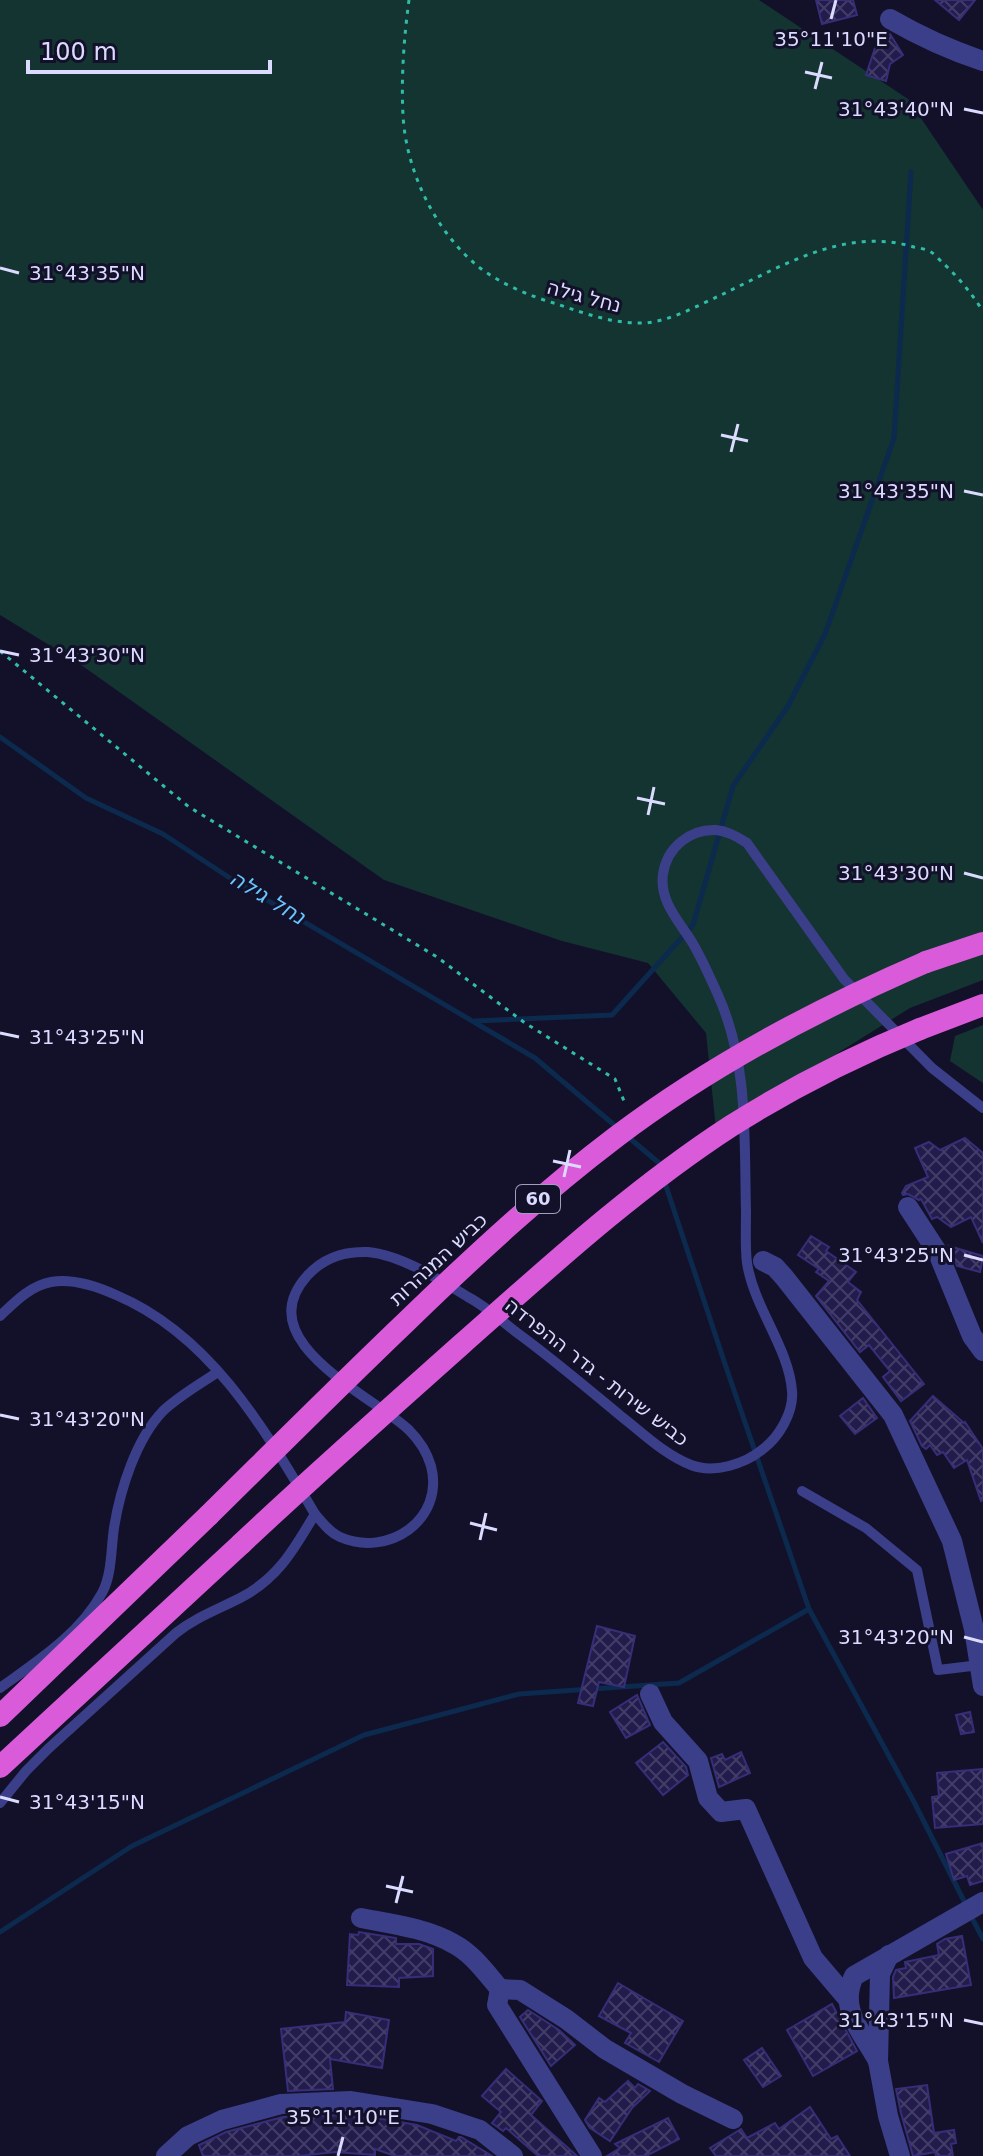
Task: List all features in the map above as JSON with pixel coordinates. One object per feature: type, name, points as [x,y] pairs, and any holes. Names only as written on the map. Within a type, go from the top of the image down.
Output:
[{"type":"highway","name":"כביש המנהרות","points":[[0,1716],[438,1291],[536,1200],[616,1136],[679,1092],[770,1037],[866,988],[926,962],[983,943]]},
{"type":"highway","points":[[0,1767],[303,1485],[585,1236],[675,1165],[730,1127],[807,1081],[869,1051],[983,1005]]},
{"type":"street","points":[[890,19],[951,51],[983,61]]},
{"type":"street","points":[[908,1207],[938,1253],[972,1336],[983,1351]]},
{"type":"street","points":[[763,1261],[775,1267],[784,1277],[893,1415],[952,1541],[974,1629],[983,1686]]},
{"type":"street","points":[[650,1694],[663,1722],[698,1761],[708,1798],[721,1812],[746,1809],[813,1958],[847,1998]]},
{"type":"street","points":[[878,2061],[849,2011],[847,1998],[854,1976],[983,1902]]},
{"type":"street","points":[[361,1918],[412,1928],[454,1944],[474,1959],[500,1989],[520,1990],[566,2019],[605,2049],[682,2094],[733,2119]]},
{"type":"street","points":[[889,1955],[880,1974],[878,2061],[888,2116],[900,2156]]},
{"type":"street","points":[[500,1989],[497,2005],[592,2156]]},
{"type":"street","points":[[166,2156],[188,2136],[222,2120],[281,2104],[351,2101],[432,2114],[480,2130],[513,2156]]},
{"type":"lane","name":"כביש שירות - גדר ההפרדה","points":[[0,1316],[25,1294],[50,1282],[98,1287],[149,1311],[170,1325],[250,1409],[326,1527],[340,1536],[360,1542],[382,1542],[411,1529],[429,1502],[433,1476],[430,1461],[420,1442],[409,1430],[327,1371],[300,1340],[294,1324],[292,1306],[298,1288],[306,1277],[318,1265],[353,1252],[391,1257],[474,1300],[667,1453],[693,1466],[729,1466],[747,1460],[766,1447],[791,1409],[792,1390],[784,1359],[757,1300],[747,1262],[743,1096],[739,1062],[726,1012],[707,969],[663,891],[666,863],[674,849],[684,838],[698,832],[729,832],[747,843],[844,979],[932,1068],[983,1108]]},
{"type":"lane","points":[[0,1688],[65,1638],[97,1602],[108,1580],[122,1489],[145,1438],[164,1411],[218,1372]]},
{"type":"lane","points":[[802,1491],[866,1528],[917,1570],[938,1670],[980,1665]]},
{"type":"lane","points":[[0,1803],[49,1748],[176,1633],[191,1621],[242,1597],[277,1572],[288,1560],[315,1514]]},
{"type":"path","name":"נחל גילה","points":[[409,0],[402,85],[408,149],[436,218],[456,246],[483,270],[534,297],[610,321],[648,323],[685,312],[805,255],[858,241],[895,241],[931,252],[963,281],[983,311]]},
{"type":"path","points":[[0,651],[189,807],[437,957],[525,1023],[615,1079],[630,1117]]},
{"type":"green space","points":[[0,0],[759,0],[908,99],[983,210],[983,980],[910,1008],[716,1129],[706,1033],[648,963],[562,941],[384,880],[77,662],[0,615]]},
{"type":"green space","points":[[983,1025],[983,1083],[950,1061],[955,1036]]},
{"type":"building","points":[[816,0],[853,0],[857,15],[822,24]]},
{"type":"building","points":[[935,0],[975,0],[959,20]]},
{"type":"building","points":[[890,34],[903,55],[890,64],[886,81],[866,75],[875,48]]},
{"type":"building","points":[[965,1138],[983,1153],[983,1243],[971,1217],[951,1227],[937,1217],[932,1219],[921,1199],[902,1193],[906,1186],[928,1177],[915,1148],[929,1142],[940,1150]]},
{"type":"building","points":[[811,1236],[829,1247],[826,1251],[856,1272],[848,1282],[861,1292],[857,1300],[924,1384],[901,1401],[883,1377],[890,1371],[869,1345],[860,1352],[816,1296],[829,1281],[816,1272],[819,1269],[798,1255]]},
{"type":"building","points":[[949,1246],[983,1256],[980,1272],[957,1266]]},
{"type":"building","points":[[933,1396],[965,1422],[983,1449],[981,1501],[967,1460],[954,1468],[943,1452],[937,1455],[930,1445],[926,1449],[910,1421]]},
{"type":"building","points":[[863,1398],[877,1418],[855,1434],[840,1416]]},
{"type":"building","points":[[597,1626],[635,1636],[624,1687],[599,1682],[593,1706],[578,1703]]},
{"type":"building","points":[[637,1695],[650,1725],[626,1738],[610,1712]]},
{"type":"building","points":[[970,1712],[974,1732],[961,1734],[956,1715]]},
{"type":"building","points":[[663,1742],[686,1767],[688,1775],[663,1795],[636,1763]]},
{"type":"building","points":[[741,1752],[750,1773],[719,1787],[711,1758],[722,1754],[725,1760]]},
{"type":"building","points":[[983,1769],[983,1824],[935,1828],[932,1797],[939,1796],[937,1773]]},
{"type":"building","points":[[983,1843],[983,1881],[970,1885],[967,1876],[954,1880],[946,1854]]},
{"type":"building","points":[[359,1932],[396,1938],[396,1944],[419,1944],[433,1949],[433,1976],[399,1978],[399,1987],[347,1985],[350,1934],[358,1935]]},
{"type":"building","points":[[962,1936],[971,1985],[894,1998],[893,1977],[896,1970],[906,1968],[905,1962],[939,1955],[937,1944]]},
{"type":"building","points":[[618,1983],[683,2021],[659,2062],[625,2043],[631,2033],[599,2016]]},
{"type":"building","points":[[832,2004],[857,2051],[813,2076],[787,2030]]},
{"type":"building","points":[[528,2010],[559,2030],[575,2045],[551,2066],[520,2017]]},
{"type":"building","points":[[346,2012],[389,2020],[382,2068],[330,2059],[333,2089],[288,2091],[281,2029],[345,2022]]},
{"type":"building","points":[[762,2048],[781,2076],[763,2087],[744,2060]]},
{"type":"building","points":[[506,2069],[542,2101],[531,2115],[577,2156],[538,2156],[506,2128],[503,2131],[492,2123],[501,2112],[482,2096]]},
{"type":"building","points":[[628,2081],[635,2088],[638,2084],[650,2091],[632,2108],[610,2141],[590,2128],[585,2120],[599,2098],[605,2102]]},
{"type":"building","points":[[927,2085],[934,2133],[954,2130],[956,2143],[951,2144],[953,2156],[936,2156],[935,2152],[913,2156],[896,2089]]},
{"type":"building","points":[[810,2107],[831,2139],[837,2136],[850,2156],[716,2156],[710,2148],[741,2129],[747,2138],[775,2123],[779,2129]]},
{"type":"building","points":[[329,2115],[417,2125],[456,2141],[461,2137],[492,2156],[395,2156],[375,2149],[375,2155],[335,2152],[299,2156],[203,2156],[199,2145],[226,2132],[283,2117]]},
{"type":"building","points":[[668,2118],[679,2139],[646,2156],[607,2156],[620,2148],[615,2144]]},
{"type":"waterway","points":[[475,1021],[612,1015],[693,925],[733,786],[788,706],[825,634],[894,438],[911,172]]},
{"type":"waterway","name":"נחל גילה","points":[[0,737],[86,798],[163,834],[233,880],[535,1058],[619,1129]]},
{"type":"waterway","points":[[627,1136],[660,1167]]},
{"type":"waterway","points":[[664,1180],[809,1609],[967,1907]]},
{"type":"waterway","points":[[0,1932],[132,1846],[364,1735],[519,1694],[679,1683],[809,1609]]},
{"type":"waterway","points":[[971,1916],[983,1939]]}]
